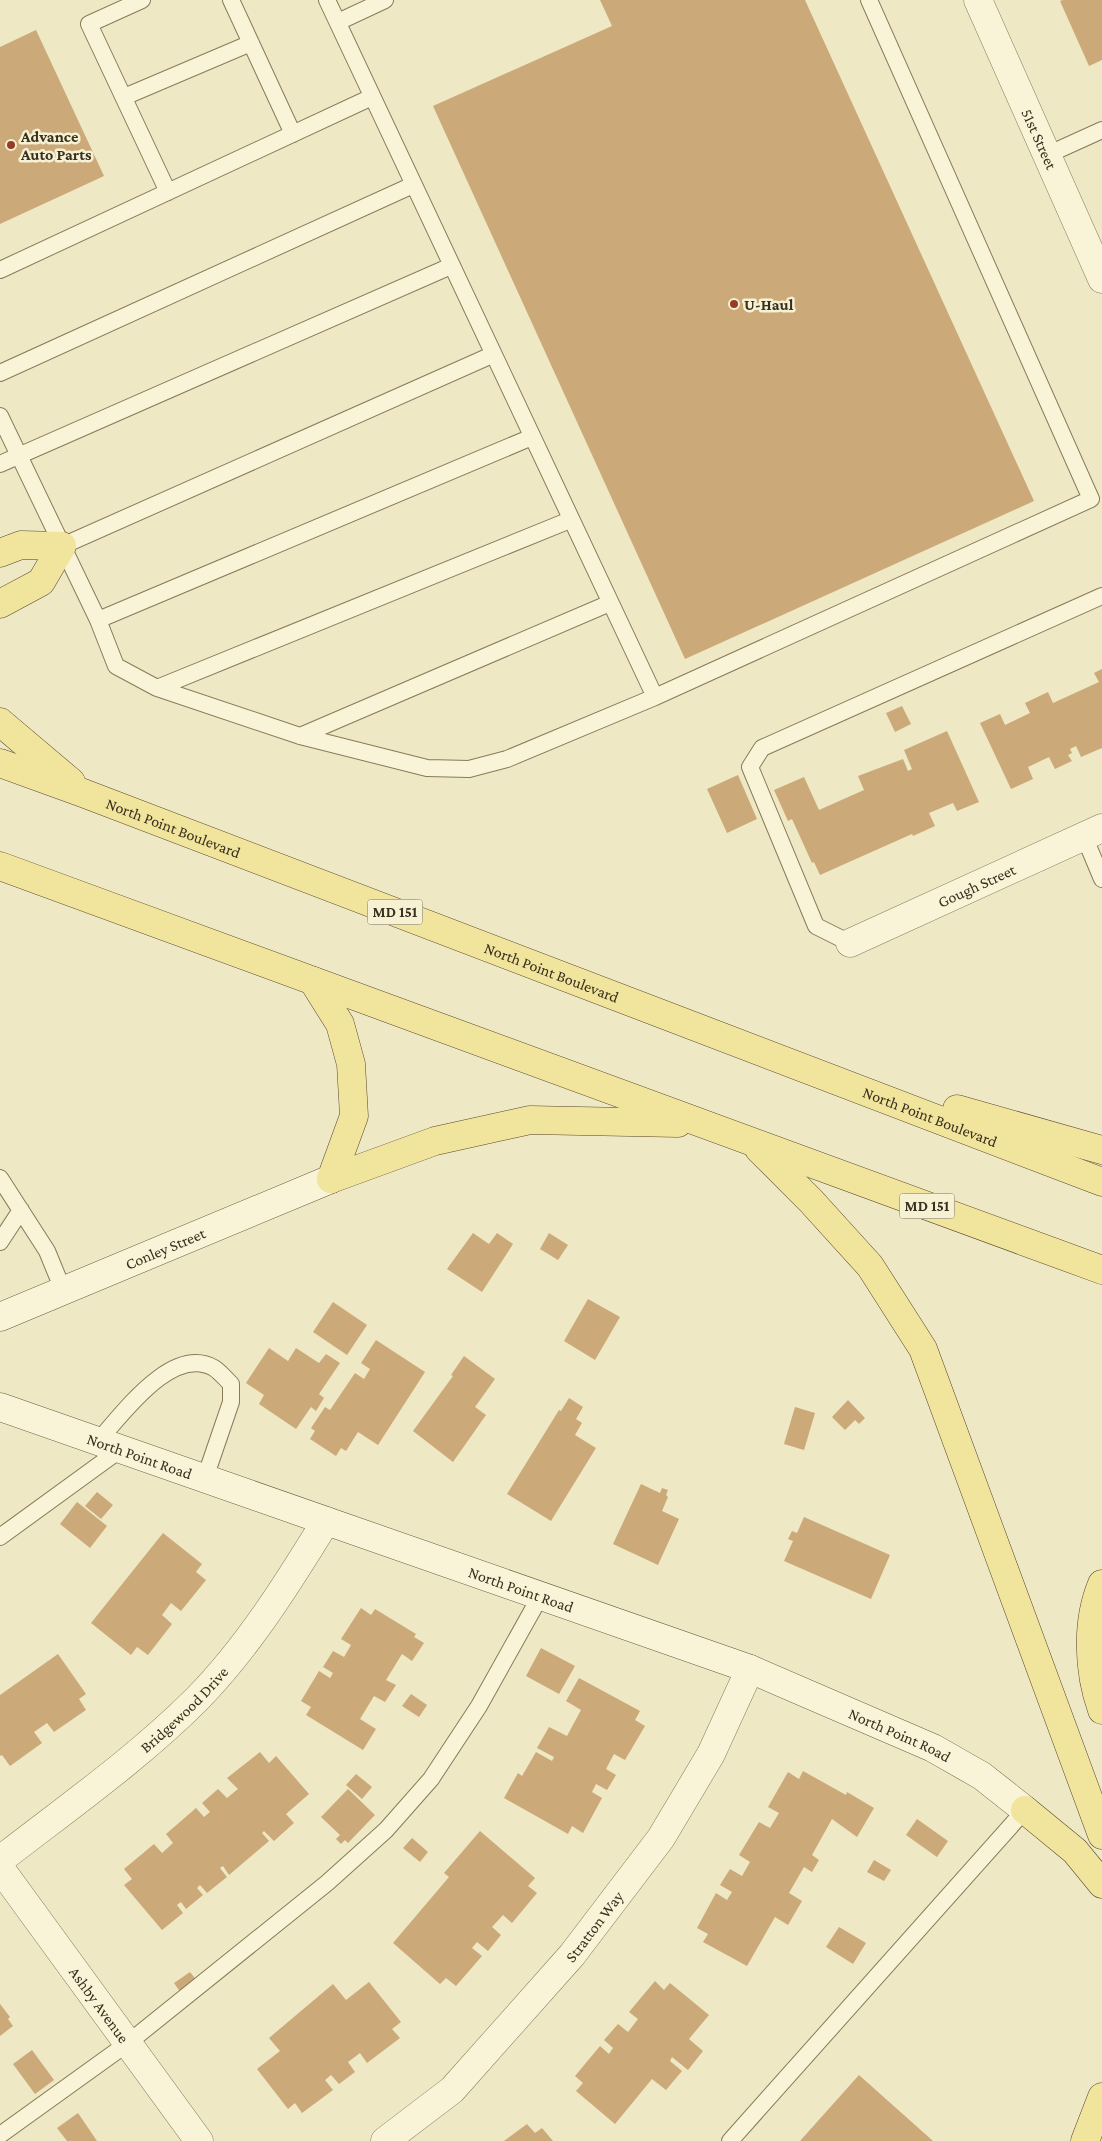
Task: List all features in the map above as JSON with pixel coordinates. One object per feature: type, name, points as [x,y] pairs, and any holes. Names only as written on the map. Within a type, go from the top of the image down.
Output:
[{"type":"main road","points":[[0,553],[21,545],[62,546],[41,582],[0,604]]},
{"type":"main road","points":[[0,722],[83,793]]},
{"type":"main road","name":"North Point Boulevard","points":[[0,763],[1102,1182]]},
{"type":"main road","name":"MD 151","points":[[0,866],[1102,1270]]},
{"type":"main road","points":[[313,982],[340,1024],[351,1064],[354,1116],[331,1179]]},
{"type":"main road","points":[[790,1063],[1102,1150]]},
{"type":"main road","points":[[331,1179],[435,1141],[530,1120],[700,1123]]},
{"type":"main road","points":[[752,1142],[870,1266],[923,1349],[1102,1835]]},
{"type":"main road","points":[[1102,1584],[1092,1624],[1092,1660],[1098,1698],[1102,1710]]},
{"type":"main road","points":[[1025,1810],[1075,1851],[1102,1884]]},
{"type":"main road","points":[[1085,2141],[1102,2097]]},
{"type":"street","name":"51st Street","points":[[978,0],[1102,279]]},
{"type":"street","name":"Gough Street","points":[[850,943],[1093,832]]},
{"type":"street","name":"Conley Street","points":[[0,1317],[331,1179]]},
{"type":"street","name":"North Point Road","points":[[0,1407],[750,1669],[933,1748],[982,1776],[1025,1810]]},
{"type":"street","name":"Bridgewood Drive","points":[[0,1860],[140,1751],[197,1698],[267,1614],[326,1521]]},
{"type":"street","name":"Stratton Way","points":[[385,2141],[452,2090],[572,1955],[661,1838],[711,1754],[750,1669]]},
{"type":"street","name":"Ashby Avenue","points":[[0,1868],[199,2141]]},
{"type":"lane","points":[[142,0],[89,24],[168,192]]},
{"type":"lane","points":[[231,0],[293,134]]},
{"type":"lane","points":[[327,0],[492,356],[655,697]]},
{"type":"lane","points":[[338,22],[385,0]]},
{"type":"lane","points":[[0,416],[98,620],[116,666],[157,688],[300,736],[427,768],[469,769],[507,759],[655,697],[1091,499],[869,0]]},
{"type":"lane","points":[[124,97],[251,43]]},
{"type":"lane","points":[[0,270],[372,97]]},
{"type":"lane","points":[[1047,155],[1102,130]]},
{"type":"lane","points":[[0,373],[413,185]]},
{"type":"lane","points":[[0,464],[451,266]]},
{"type":"lane","points":[[62,546],[492,356]]},
{"type":"lane","points":[[98,620],[532,437]]},
{"type":"lane","points":[[157,688],[570,520]]},
{"type":"lane","points":[[850,943],[816,926],[750,766],[762,748],[1102,596]]},
{"type":"lane","points":[[300,736],[610,603]]},
{"type":"lane","points":[[1093,832],[1102,879]]},
{"type":"lane","points":[[0,1178],[47,1252],[64,1290]]},
{"type":"lane","points":[[0,1242],[21,1210]]},
{"type":"lane","points":[[0,1537],[110,1445],[152,1380],[196,1362],[214,1368],[231,1384],[231,1402],[205,1478]]},
{"type":"lane","points":[[0,2135],[128,2043],[327,1883],[386,1830],[431,1779],[447,1755],[479,1706],[542,1596]]},
{"type":"lane","points":[[730,2141],[1025,1810]]},
{"type":"building","name":"U-Haul","points":[[600,0],[805,0],[1034,501],[685,659],[433,106],[612,26]]},
{"type":"building","points":[[1102,0],[1102,60],[1089,66],[1060,1]]},
{"type":"building","points":[[36,30],[104,176],[0,224],[0,47]]},
{"type":"building","points":[[1102,669],[1102,748],[1081,757],[1076,746],[1070,749],[1072,753],[1068,755],[1072,761],[1055,769],[1049,757],[1028,767],[1033,779],[1011,789],[980,723],[1000,714],[1005,725],[1030,713],[1025,703],[1048,692],[1053,703],[1099,682],[1094,673]]},
{"type":"building","points":[[902,706],[911,724],[895,732],[886,713]]},
{"type":"building","points":[[947,731],[979,802],[957,811],[953,803],[929,813],[935,826],[913,836],[912,834],[820,875],[814,862],[812,863],[792,819],[788,821],[774,790],[804,777],[819,810],[864,790],[858,776],[903,759],[908,771],[912,769],[904,750]]},
{"type":"building","points":[[738,775],[757,819],[727,833],[707,789]]},
{"type":"building","points":[[473,1233],[489,1244],[497,1233],[513,1244],[482,1292],[447,1269]]},
{"type":"building","points":[[549,1233],[568,1245],[558,1260],[540,1249]]},
{"type":"building","points":[[588,1299],[620,1317],[595,1360],[564,1341]]},
{"type":"building","points":[[333,1302],[367,1325],[347,1355],[313,1332]]},
{"type":"building","points":[[376,1340],[425,1372],[378,1445],[358,1432],[346,1451],[341,1448],[336,1456],[310,1439],[315,1431],[311,1428],[325,1407],[330,1410],[355,1373],[364,1379],[370,1369],[361,1363]]},
{"type":"building","points":[[269,1348],[288,1361],[296,1348],[319,1363],[326,1354],[340,1363],[319,1394],[324,1398],[316,1411],[311,1407],[296,1429],[259,1404],[264,1395],[246,1383]]},
{"type":"building","points":[[464,1356],[495,1379],[475,1407],[486,1415],[453,1462],[413,1431],[453,1376],[451,1375]]},
{"type":"building","points":[[569,1398],[583,1407],[576,1419],[582,1423],[575,1435],[596,1448],[551,1521],[507,1494],[559,1410],[561,1411]]},
{"type":"building","points":[[848,1400],[865,1418],[859,1424],[855,1420],[845,1430],[832,1417]]},
{"type":"building","points":[[795,1407],[815,1413],[804,1450],[784,1444]]},
{"type":"building","points":[[641,1484],[660,1493],[662,1488],[668,1490],[666,1495],[668,1497],[662,1511],[679,1519],[658,1565],[613,1544]]},
{"type":"building","points":[[97,1492],[113,1505],[101,1519],[85,1506]]},
{"type":"building","points":[[77,1502],[107,1526],[90,1548],[60,1524]]},
{"type":"building","points":[[804,1517],[890,1555],[871,1599],[784,1561],[793,1541],[788,1539],[792,1531],[797,1533]]},
{"type":"building","points":[[163,1533],[202,1564],[196,1572],[206,1580],[181,1611],[171,1603],[162,1615],[172,1624],[148,1655],[137,1647],[131,1655],[91,1623]]},
{"type":"building","points":[[361,1608],[371,1615],[375,1609],[416,1634],[414,1637],[424,1643],[412,1661],[402,1654],[386,1680],[396,1685],[385,1702],[374,1696],[360,1719],[376,1729],[363,1750],[306,1715],[311,1707],[301,1701],[319,1671],[330,1678],[333,1673],[323,1667],[333,1651],[344,1657],[351,1645],[341,1639]]},
{"type":"building","points":[[541,1648],[575,1666],[559,1694],[526,1676]]},
{"type":"building","points":[[58,1654],[86,1694],[79,1699],[86,1710],[54,1732],[47,1723],[34,1732],[42,1743],[10,1766],[2,1755],[0,1756],[0,1695]]},
{"type":"building","points":[[579,1678],[640,1711],[635,1720],[645,1726],[625,1760],[614,1754],[606,1769],[616,1775],[607,1790],[596,1784],[592,1792],[602,1798],[583,1833],[572,1826],[568,1834],[504,1798],[518,1773],[522,1776],[536,1752],[552,1761],[554,1757],[537,1748],[549,1727],[567,1736],[581,1710],[566,1701]]},
{"type":"building","points":[[411,1694],[427,1705],[419,1717],[402,1706]]},
{"type":"building","points":[[260,1752],[269,1763],[276,1756],[309,1794],[286,1814],[294,1823],[274,1841],[264,1831],[262,1833],[269,1841],[229,1875],[223,1866],[220,1868],[227,1877],[207,1893],[200,1885],[197,1888],[203,1895],[186,1909],[181,1902],[177,1905],[183,1913],[162,1930],[124,1885],[132,1879],[124,1869],[154,1844],[162,1853],[173,1843],[166,1834],[196,1808],[204,1817],[210,1812],[202,1803],[218,1789],[227,1798],[238,1789],[227,1778]]},
{"type":"building","points":[[803,1771],[846,1795],[847,1792],[874,1808],[857,1837],[832,1819],[812,1855],[819,1860],[812,1872],[804,1867],[789,1893],[802,1901],[788,1925],[775,1917],[747,1966],[703,1942],[708,1934],[697,1928],[716,1893],[727,1900],[732,1892],[720,1885],[730,1869],[742,1876],[750,1862],[739,1855],[759,1822],[770,1828],[779,1813],[768,1807],[788,1772],[799,1779]]},
{"type":"building","points":[[356,1774],[372,1787],[362,1799],[346,1785]]},
{"type":"building","points":[[348,1789],[375,1815],[348,1843],[345,1840],[341,1844],[336,1839],[340,1835],[321,1817]]},
{"type":"building","points":[[917,1819],[948,1841],[937,1857],[906,1835]]},
{"type":"building","points":[[480,1831],[535,1878],[528,1886],[537,1893],[512,1923],[503,1915],[492,1927],[501,1935],[488,1951],[477,1942],[472,1948],[482,1956],[456,1986],[446,1978],[440,1984],[393,1943],[449,1877],[444,1873]]},
{"type":"building","points":[[412,1838],[428,1852],[420,1862],[403,1848]]},
{"type":"building","points":[[874,1860],[891,1870],[884,1881],[867,1872]]},
{"type":"building","points":[[839,1927],[866,1943],[853,1964],[826,1947]]},
{"type":"building","points":[[190,1972],[197,1981],[181,1993],[174,1983]]},
{"type":"building","points":[[655,1981],[664,1990],[670,1983],[709,2015],[689,2039],[703,2051],[688,2070],[672,2057],[670,2061],[682,2071],[666,2090],[652,2079],[615,2124],[576,2091],[583,2083],[575,2076],[600,2046],[609,2054],[613,2048],[604,2040],[618,2024],[628,2032],[638,2019],[629,2012]]},
{"type":"building","points":[[369,1982],[401,2022],[392,2029],[400,2038],[367,2063],[360,2053],[348,2062],[355,2072],[339,2084],[331,2075],[325,2080],[333,2090],[302,2113],[295,2103],[288,2109],[257,2069],[280,2051],[269,2038],[333,1984],[346,2000]]},
{"type":"building","points":[[0,2004],[10,2017],[8,2019],[13,2026],[0,2036]]},
{"type":"building","points":[[32,2050],[54,2080],[35,2094],[13,2064]]},
{"type":"building","points":[[859,2075],[933,2141],[800,2141]]},
{"type":"building","points":[[78,2113],[97,2141],[67,2141],[57,2128]]},
{"type":"building","points":[[527,2124],[535,2133],[542,2128],[553,2141],[504,2141]]},
{"type":"place","name":"Advance Auto Parts","points":[[11,145]]},
{"type":"place","name":"U-Haul","points":[[734,304]]}]
